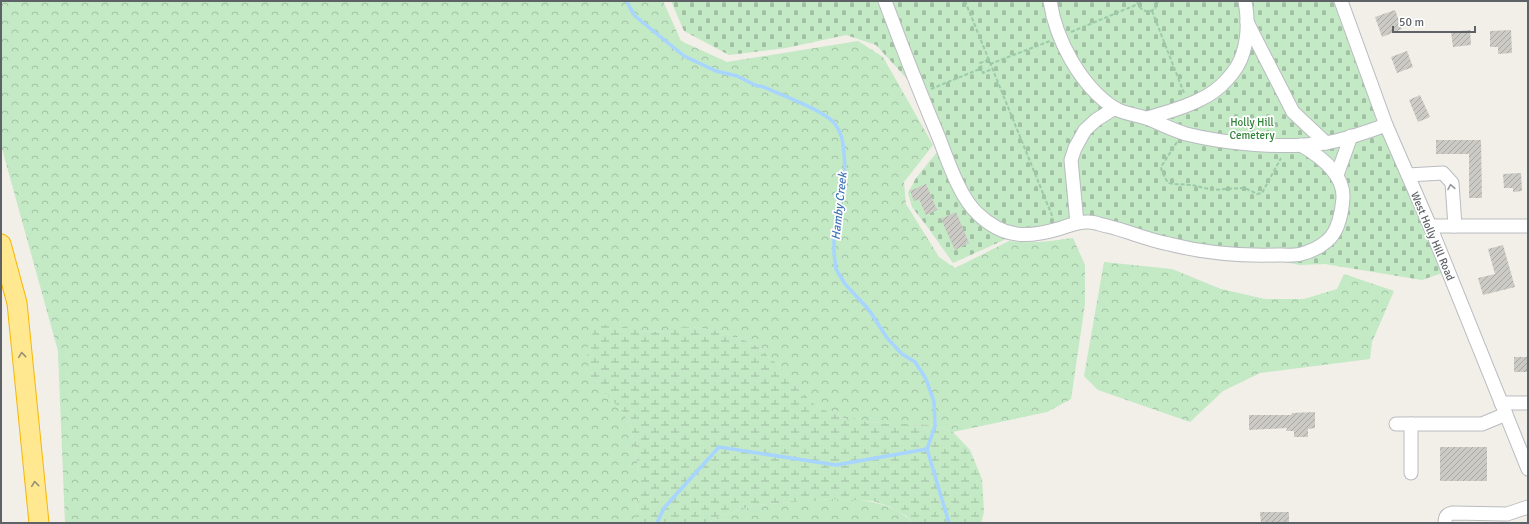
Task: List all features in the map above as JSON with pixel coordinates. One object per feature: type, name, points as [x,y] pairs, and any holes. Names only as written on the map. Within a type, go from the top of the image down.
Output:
[{"type":"highway","points":[[1,244],[17,303],[39,523]]},
{"type":"street","points":[[885,1],[920,93],[965,199],[978,214],[995,227],[1015,235],[1031,235],[1076,223],[1090,222],[1168,244],[1206,251],[1251,256],[1300,255],[1327,241],[1333,234],[1342,208],[1343,196],[1337,175],[1314,153],[1294,145]]},
{"type":"street","points":[[1050,1],[1055,27],[1066,52],[1086,81],[1100,96],[1115,108],[1147,118],[1182,132],[1244,144],[1294,145],[1326,143],[1386,126]]},
{"type":"street","points":[[1147,118],[1203,99],[1222,84],[1236,68],[1243,53],[1247,31],[1245,1]]},
{"type":"street","name":"West Holly Hill Road","points":[[1341,1],[1386,126],[1430,226],[1528,469]]},
{"type":"street","points":[[1246,21],[1293,112],[1326,143]]},
{"type":"street","points":[[1076,223],[1071,160],[1075,148],[1085,130],[1096,120],[1115,108]]},
{"type":"street","points":[[1337,175],[1351,136]]},
{"type":"street","points":[[1408,175],[1443,173],[1452,182],[1455,226]]},
{"type":"street","points":[[1430,226],[1528,226]]},
{"type":"street","points":[[1396,424],[1482,424],[1503,408],[1528,403]]},
{"type":"street","points":[[1411,424],[1411,473]]},
{"type":"street","points":[[1445,523],[1448,514],[1452,513],[1506,514],[1528,507]]},
{"type":"path","points":[[965,1],[1058,229]]},
{"type":"path","points":[[1137,1],[1140,8],[1145,11],[1152,11],[1157,6],[1158,1]]},
{"type":"path","points":[[990,64],[1060,37],[1138,4]]},
{"type":"path","points":[[1152,11],[1189,104]]},
{"type":"path","points":[[989,60],[980,63],[983,73],[992,70]]},
{"type":"path","points":[[920,93],[982,68]]},
{"type":"path","points":[[1182,132],[1161,167],[1165,178],[1168,183],[1192,185],[1213,190],[1240,188],[1257,194],[1262,193],[1294,145]]},
{"type":"green space","points":[[1,1],[663,1],[681,41],[727,62],[858,41],[883,57],[933,145],[904,182],[906,204],[939,257],[955,268],[1009,241],[1033,242],[1073,238],[1085,265],[1085,304],[1071,399],[1047,412],[953,432],[935,426],[919,424],[915,426],[906,424],[870,423],[854,418],[850,422],[815,405],[790,380],[778,365],[757,346],[737,337],[733,337],[725,332],[692,327],[666,331],[646,332],[642,330],[634,330],[604,393],[619,407],[630,423],[639,473],[639,497],[634,523],[65,523],[58,351],[1,145]]},
{"type":"green space","name":"Holly Hill Cemetery","points":[[671,1],[1341,1],[1448,271],[1422,280],[1325,264],[1300,265],[1089,222],[1015,235],[953,263],[912,207],[908,193],[916,178],[942,146],[920,93],[876,45],[846,35],[786,48],[729,55],[684,31]]},
{"type":"green space","points":[[1104,262],[1172,269],[1221,289],[1265,299],[1304,299],[1337,289],[1344,274],[1394,291],[1372,342],[1370,359],[1260,373],[1223,391],[1190,422],[1098,390],[1084,376]]},
{"type":"green space","points":[[603,325],[642,330],[646,332],[666,331],[680,327],[692,327],[725,332],[733,337],[737,337],[757,346],[778,365],[815,405],[824,410],[850,421],[854,418],[870,423],[906,424],[915,426],[919,424],[935,426],[953,432],[970,450],[982,479],[984,512],[981,523],[913,523],[906,516],[888,506],[873,501],[829,499],[756,505],[720,516],[707,523],[634,523],[639,497],[639,473],[630,423],[619,407],[591,378],[589,370],[587,350],[589,340],[595,329]]},
{"type":"green space","points":[[829,499],[874,502],[894,509],[913,523],[707,523],[720,516],[756,505]]},
{"type":"building","points":[[1395,10],[1402,29],[1382,37],[1375,17]]},
{"type":"building","points":[[1470,30],[1471,45],[1453,47],[1451,32]]},
{"type":"building","points":[[1511,30],[1512,53],[1498,54],[1498,47],[1490,47],[1490,31]]},
{"type":"building","points":[[1407,51],[1413,67],[1397,73],[1391,57]]},
{"type":"building","points":[[1420,95],[1430,117],[1418,122],[1409,100]]},
{"type":"building","points":[[1436,140],[1481,140],[1482,198],[1469,198],[1469,154],[1436,154]]},
{"type":"building","points":[[1521,173],[1522,191],[1513,192],[1513,188],[1504,188],[1503,174]]},
{"type":"building","points":[[926,184],[937,210],[926,215],[919,199],[914,201],[910,191]]},
{"type":"building","points":[[956,212],[969,243],[955,250],[941,219]]},
{"type":"building","points":[[1503,245],[1515,287],[1483,295],[1478,278],[1495,274],[1488,249]]},
{"type":"building","points":[[1514,357],[1528,357],[1528,372],[1514,372]]},
{"type":"building","points":[[1315,412],[1315,428],[1308,429],[1308,437],[1294,437],[1294,431],[1286,431],[1287,428],[1249,430],[1249,415],[1291,415],[1292,413]]},
{"type":"building","points":[[1440,447],[1487,447],[1487,481],[1440,481]]},
{"type":"building","points":[[1260,512],[1289,512],[1289,523],[1261,523]]},
{"type":"waterway","name":"Hamby Creek","points":[[627,1],[635,16],[684,56],[716,71],[737,76],[757,86],[761,86],[812,108],[830,119],[837,127],[843,141],[845,166],[834,233],[836,269],[845,284],[869,310],[887,338],[902,354],[915,362],[926,379],[934,402],[935,426],[927,449],[949,523]]},
{"type":"waterway","points":[[657,523],[664,508],[719,447],[836,465],[927,449]]}]
